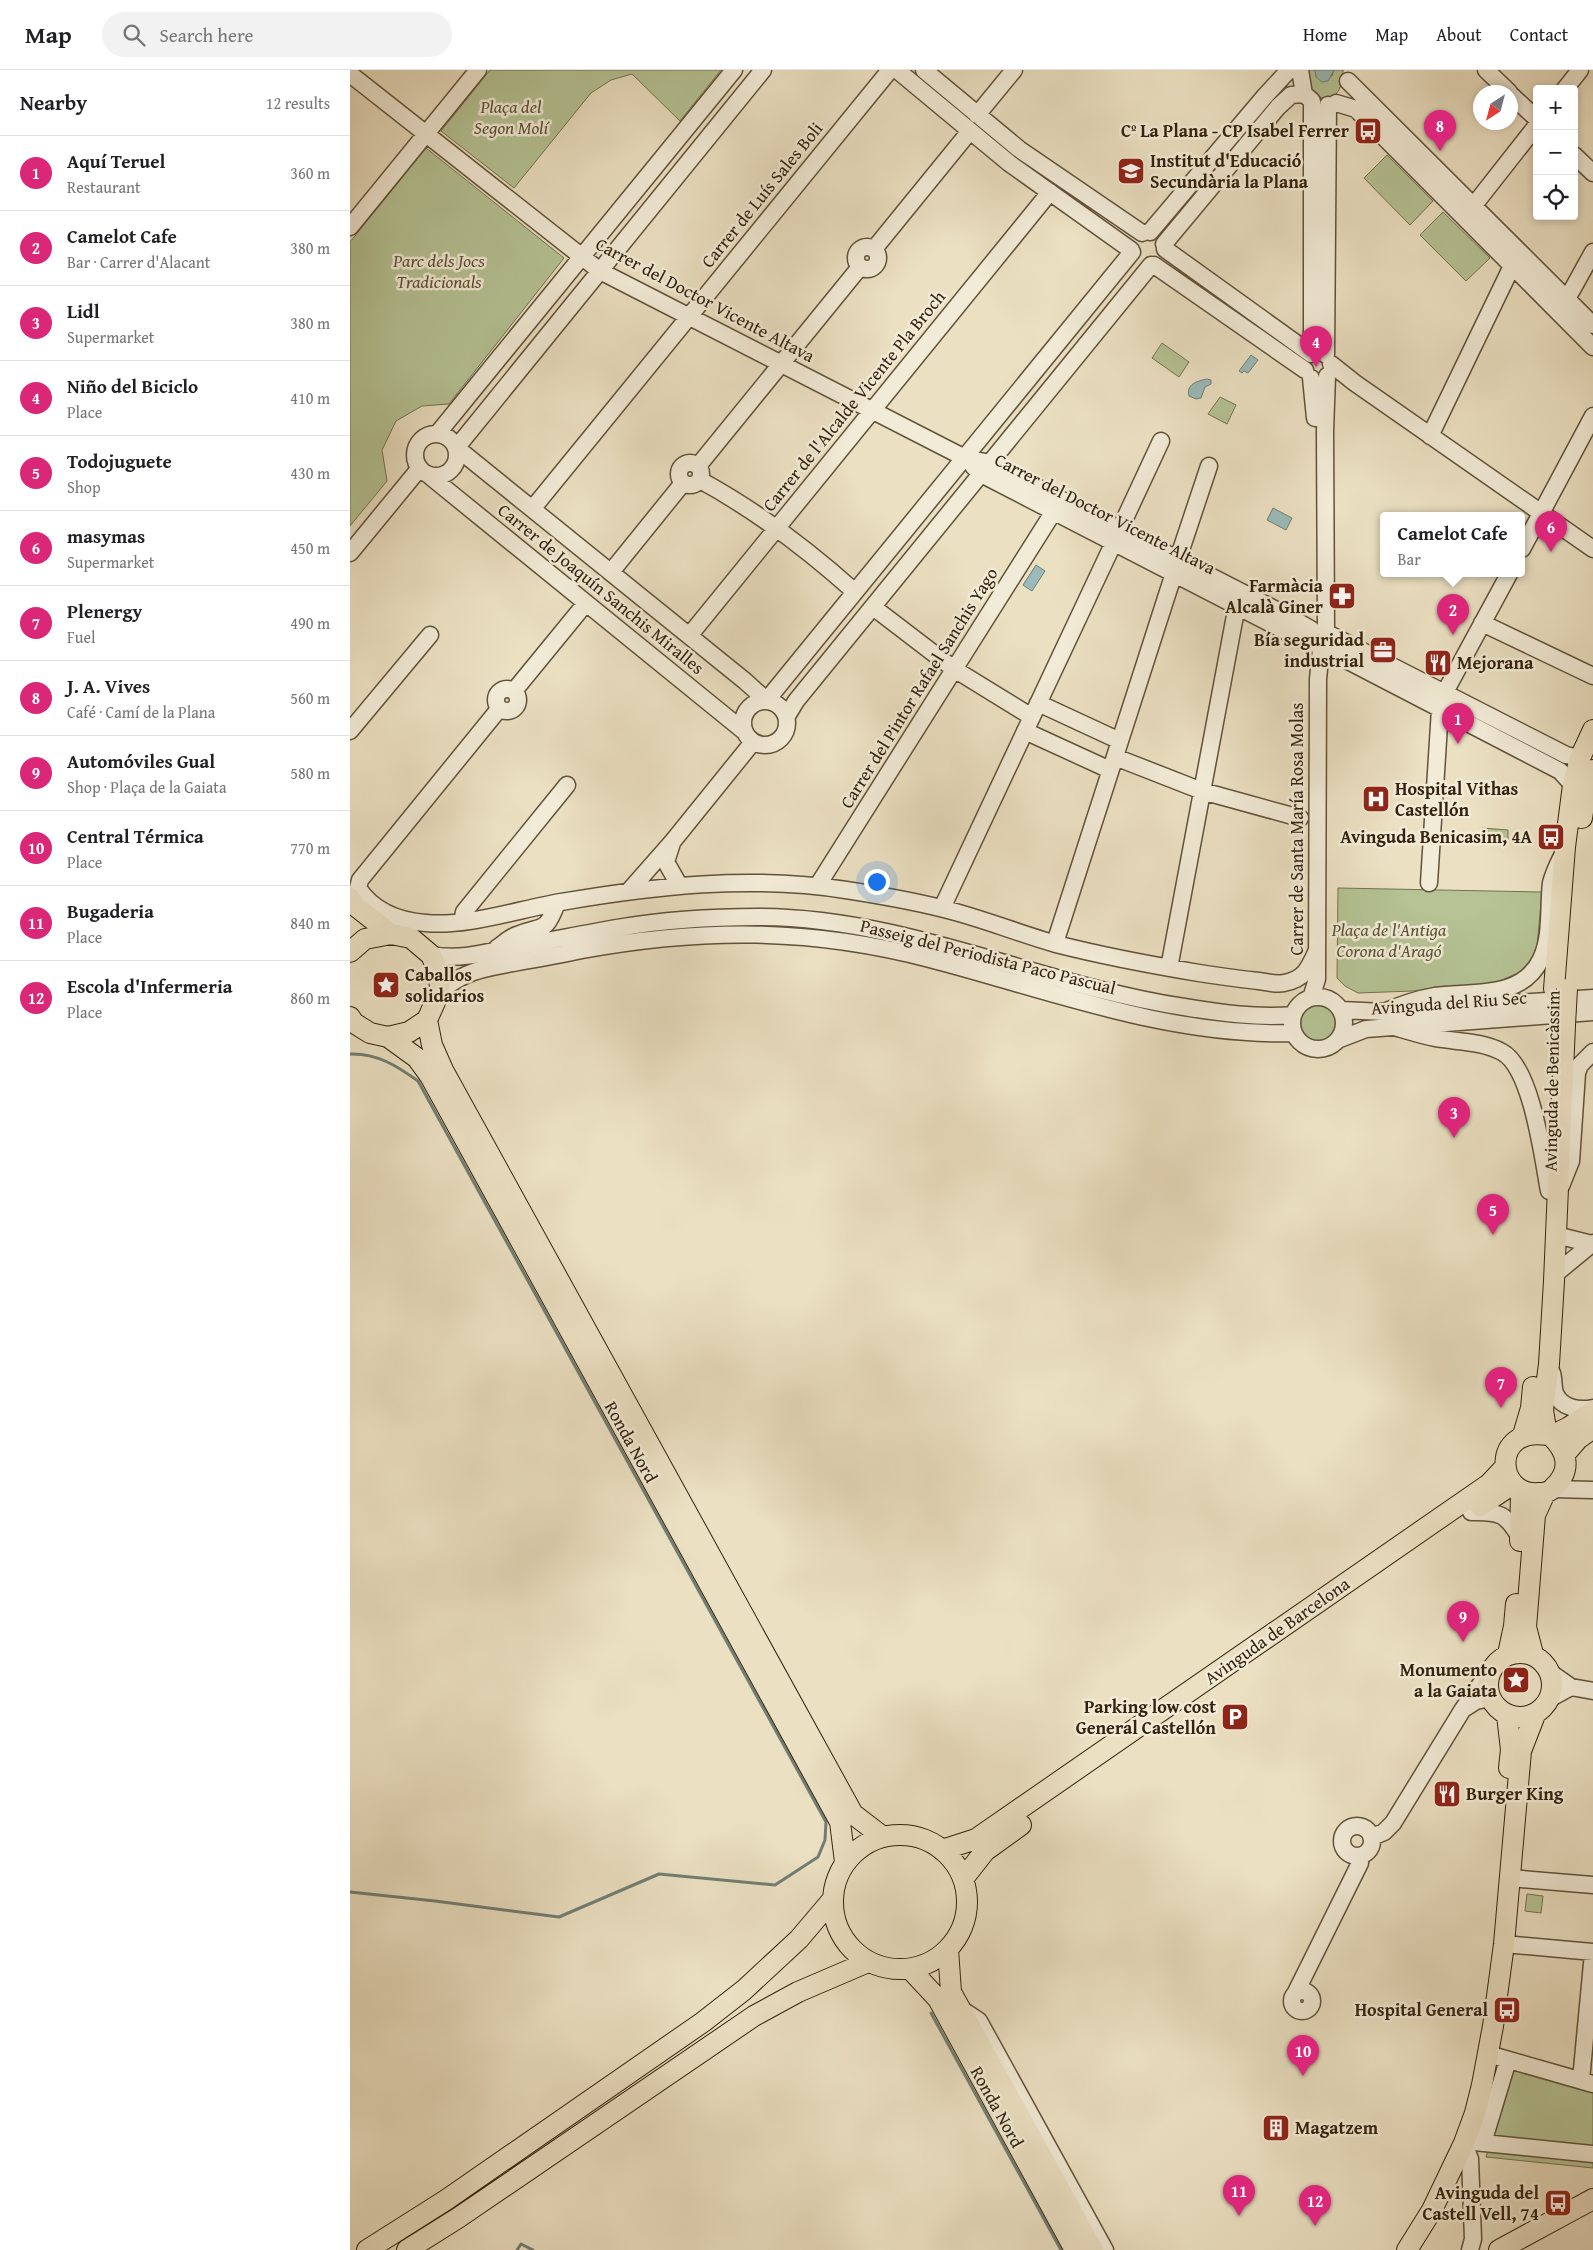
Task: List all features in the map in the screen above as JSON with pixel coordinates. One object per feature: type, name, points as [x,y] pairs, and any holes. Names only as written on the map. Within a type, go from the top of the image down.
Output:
[{"type":"main road","name":"Avinguda de Benicàssim","points":[[1560,989],[1586,792],[1587,764],[1593,730]]},
{"type":"main road","name":"Avinguda de Benicàssim","points":[[1549,1436],[1543,1410],[1549,1364],[1556,1235],[1554,1192],[1565,847],[1573,785],[1587,764]]},
{"type":"main road","points":[[350,898],[354,906],[391,934]]},
{"type":"main road","points":[[350,952],[365,939],[391,934],[411,938],[431,954],[439,973],[440,991],[427,1020],[410,1032],[388,1036],[370,1033],[351,1021]]},
{"type":"main road","name":"Ronda Nord","points":[[427,1020],[432,1045],[443,1070],[853,1814],[883,1837]]},
{"type":"main road","name":"Ronda Nord","points":[[388,1036],[417,1058],[430,1076],[840,1822],[845,1862]]},
{"type":"main road","name":"Avinguda de Benicàssim","points":[[1523,1435],[1531,1408],[1554,1192]]},
{"type":"main road","points":[[1549,1436],[1569,1428],[1593,1409]]},
{"type":"main road","points":[[1533,1654],[1526,1627],[1535,1515],[1578,1439],[1593,1428]]},
{"type":"main road","points":[[1534,1714],[1522,1718],[1507,1715],[1496,1708],[1490,1698],[1487,1682],[1501,1659],[1514,1626],[1520,1538],[1510,1447],[1523,1435],[1534,1432],[1549,1436],[1561,1446],[1565,1463]]},
{"type":"main road","points":[[1513,1481],[1533,1494],[1549,1491]]},
{"type":"main road","name":"Avinguda de Barcelona","points":[[963,1879],[984,1851],[1513,1481]]},
{"type":"main road","name":"Avinguda de Barcelona","points":[[942,1850],[976,1839],[1489,1484],[1513,1481]]},
{"type":"main road","points":[[1407,2250],[1474,2143],[1475,2113],[1488,2054],[1504,1944],[1521,1751],[1534,1714],[1550,1698],[1553,1686],[1551,1673],[1544,1662],[1533,1654],[1520,1652],[1501,1659]]},
{"type":"main road","points":[[1394,2250],[1424,2203],[1454,2139],[1474,2070],[1483,2024],[1494,1943],[1511,1750],[1507,1715]]},
{"type":"main road","points":[[900,1835],[922,1839],[942,1850],[956,1865],[963,1879],[967,1901],[963,1925],[948,1949],[931,1962],[910,1969],[892,1969],[868,1962],[849,1947],[837,1927],[832,1900],[836,1879],[845,1862],[860,1848],[883,1837],[900,1835]]},
{"type":"main road","points":[[367,2250],[446,2200],[704,2022],[744,1990],[799,1939],[832,1900]]},
{"type":"main road","name":"Ronda Nord","points":[[948,1949],[951,1992],[1092,2250]]},
{"type":"main road","points":[[407,2250],[458,2218],[754,2016],[798,1992],[868,1962]]},
{"type":"main road","name":"Ronda Nord","points":[[910,1969],[938,1999],[1075,2250]]},
{"type":"main road","points":[[1499,2250],[1593,2199]]},
{"type":"street","points":[[350,228],[478,70]]},
{"type":"street","points":[[438,433],[734,70]]},
{"type":"street","points":[[457,448],[763,70]]},
{"type":"street","name":"Carrer de Luís Sales Boli","points":[[533,508],[890,70]]},
{"type":"street","points":[[897,70],[1009,163],[1131,251],[1139,263],[1152,265],[1319,365],[1355,383],[1593,549]]},
{"type":"street","points":[[924,70],[1019,149],[1146,233],[1158,236],[1164,246],[1294,340],[1319,365]]},
{"type":"street","points":[[977,115],[1014,70]]},
{"type":"street","points":[[766,700],[779,705],[786,716],[786,730],[779,740],[766,745],[749,737],[743,717],[752,705],[766,700],[855,592],[1131,251],[1134,240],[1146,233],[1289,70]]},
{"type":"street","points":[[1300,70],[1320,101]]},
{"type":"street","points":[[1486,70],[1502,85]]},
{"type":"street","points":[[1568,85],[1580,70]]},
{"type":"street","name":"Carrer del Doctor Vicente Altava","points":[[350,74],[600,271],[1176,566],[1295,620],[1318,639]]},
{"type":"street","points":[[1320,101],[1344,94],[1349,76]]},
{"type":"street","points":[[1349,76],[1469,212],[1512,266],[1561,304],[1593,325]]},
{"type":"street","points":[[786,716],[796,701],[1152,265],[1162,259],[1164,246],[1278,107],[1290,95],[1356,109],[1469,212],[1561,304],[1593,347]]},
{"type":"street","name":"Carrer de Santa María Rosa Molas","points":[[1302,1005],[1317,979],[1318,639],[1325,431],[1319,365],[1312,325],[1320,101]]},
{"type":"street","name":"Carrer de Santa María Rosa Molas","points":[[1318,639],[1313,610],[1315,401],[1319,365],[1320,101]]},
{"type":"street","points":[[1518,101],[1533,115]]},
{"type":"street","points":[[1469,212],[1533,130]]},
{"type":"street","points":[[699,473],[781,364],[860,267],[867,269],[875,265],[878,258],[874,249],[970,131]]},
{"type":"street","points":[[1578,159],[1593,173]]},
{"type":"street","name":"Carrer de l'Alcalde Vicente Pla Broch","points":[[689,636],[1050,192]]},
{"type":"street","points":[[1561,304],[1593,252]]},
{"type":"street","points":[[1430,436],[1512,266]]},
{"type":"street","points":[[1294,340],[1303,336],[1312,325]]},
{"type":"street","points":[[1525,543],[1593,416]]},
{"type":"street","points":[[438,433],[450,438],[457,448],[457,464],[446,475],[425,473],[415,458],[417,445],[426,436],[438,433]]},
{"type":"street","points":[[942,908],[1161,441]]},
{"type":"street","name":"Carrer de Joaquín Sanchis Miralles","points":[[457,448],[533,508],[766,700]]},
{"type":"street","points":[[611,572],[683,483],[679,476],[681,468],[689,463],[699,473],[734,499],[777,528],[855,592]]},
{"type":"street","points":[[1054,943],[1209,466]]},
{"type":"street","name":"Carrer del Doctor Vicente Altava","points":[[986,468],[1054,511],[1117,536]]},
{"type":"street","points":[[350,553],[425,473]]},
{"type":"street","name":"Carrer de Joaquín Sanchis Miralles","points":[[425,473],[749,737]]},
{"type":"street","name":"Carrer del Pintor Rafael Sanchis Yago","points":[[818,885],[1054,511]]},
{"type":"street","name":"Carrer del Doctor Vicente Altava","points":[[1176,566],[1237,605],[1318,639],[1348,656],[1442,702],[1587,764]]},
{"type":"street","points":[[1429,883],[1442,702],[1507,577]]},
{"type":"street","name":"Passeig del Periodista Paco Pascual","points":[[431,954],[465,958],[492,951],[619,928],[699,918],[760,917],[816,921],[885,931],[934,942],[1057,979],[1160,1004],[1219,1013],[1276,1016],[1302,1005],[1282,984],[1169,968],[1054,943],[942,908],[818,885],[764,882],[679,885],[629,890],[462,922],[429,924],[403,920],[379,910],[365,899],[358,888],[360,880],[500,709],[506,712],[514,710],[519,700],[514,691],[586,603]]},
{"type":"street","points":[[1169,968],[1237,605]]},
{"type":"street","points":[[873,607],[954,669],[1113,764],[1300,818]]},
{"type":"street","points":[[1295,620],[1304,618],[1313,610]]},
{"type":"street","points":[[1482,623],[1593,676]]},
{"type":"street","points":[[350,731],[430,635]]},
{"type":"street","name":"Carrer de Santa María Rosa Molas","points":[[1318,679],[1328,665],[1348,656]]},
{"type":"street","name":"Carrer del Doctor Vicente Altava","points":[[1442,702],[1560,771],[1573,785]]},
{"type":"street","points":[[1032,717],[1120,741]]},
{"type":"street","points":[[629,890],[673,841],[749,737]]},
{"type":"street","points":[[1549,765],[1555,750]]},
{"type":"street","points":[[462,922],[464,912],[567,785]]},
{"type":"street","points":[[650,888],[666,862],[673,841]]},
{"type":"street","points":[[1387,1019],[1412,1001],[1435,996],[1502,991],[1525,978],[1541,960],[1547,940],[1552,881],[1565,847]]},
{"type":"street","points":[[666,862],[679,885]]},
{"type":"street","points":[[649,868],[650,888]]},
{"type":"street","name":"Passeig del Periodista Paco Pascual","points":[[492,951],[516,935],[542,928],[550,920],[557,903]]},
{"type":"street","name":"Passeig del Periodista Paco Pascual","points":[[440,991],[468,974],[494,967],[620,943],[700,934],[759,934],[832,938],[881,948],[930,959],[1053,995],[1155,1019],[1216,1029],[1294,1034]]},
{"type":"street","points":[[1282,984],[1301,977],[1309,969],[1317,950]]},
{"type":"street","name":"Carrer de Santa María Rosa Molas","points":[[1317,979],[1329,999]]},
{"type":"street","name":"Avinguda del Riu Sec","points":[[1340,1039],[1387,1019],[1593,998]]},
{"type":"street","points":[[1329,999],[1341,1010],[1345,1025],[1340,1039],[1329,1048],[1315,1050],[1302,1044],[1294,1034],[1292,1024],[1302,1005],[1329,999]]},
{"type":"street","name":"Avinguda del Riu Sec","points":[[1341,1010],[1387,1019],[1593,1012]]},
{"type":"street","points":[[1387,1019],[1434,1038],[1487,1046],[1504,1053],[1516,1067],[1537,1120],[1554,1192]]},
{"type":"street","name":"Avinguda de Benicàssim","points":[[1554,1192],[1571,1161],[1577,1073],[1580,1065],[1589,1055]]},
{"type":"street","points":[[1556,1235],[1592,1244]]},
{"type":"street","points":[[1554,1275],[1592,1244]]},
{"type":"street","points":[[1549,1364],[1555,1393],[1565,1405],[1581,1410],[1593,1409]]},
{"type":"street","points":[[1565,1463],[1589,1489]]},
{"type":"street","points":[[1549,1491],[1589,1489]]},
{"type":"street","points":[[1471,1512],[1488,1511],[1501,1514],[1511,1523],[1520,1538]]},
{"type":"street","points":[[1372,1838],[1384,1832],[1393,1823],[1463,1709],[1501,1659]]},
{"type":"street","points":[[1551,1673],[1571,1687],[1593,1691]]},
{"type":"street","points":[[1550,1698],[1571,1687]]},
{"type":"street","points":[[1463,1709],[1476,1702],[1490,1698]]},
{"type":"street","points":[[1357,1826],[1366,1829],[1372,1838],[1372,1846],[1367,1853],[1359,1857],[1351,1855],[1345,1850],[1342,1842],[1347,1830],[1357,1826]]},
{"type":"street","points":[[1301,1992],[1307,1972],[1360,1863],[1359,1857]]},
{"type":"street","points":[[1510,1878],[1593,1885]]},
{"type":"street","points":[[1488,2054],[1587,2082],[1593,1952],[1504,1944]]},
{"type":"street","name":"Ronda Nord","points":[[960,2008],[979,2021],[1104,2250]]},
{"type":"street","points":[[1492,2250],[1472,2239],[1470,2158],[1474,2143],[1508,2060]]},
{"type":"street","points":[[1474,2143],[1593,2154]]},
{"type":"green space","name":"Plaça del Segon Molí","points":[[490,70],[721,70],[680,121],[632,74],[611,80],[591,93],[514,188],[441,131]]},
{"type":"green space","points":[[1307,70],[1315,70],[1332,76],[1334,70],[1343,70],[1342,82],[1337,93],[1331,99],[1316,97],[1309,90]]},
{"type":"green space","name":"Parc dels Jocs Tradicionals","points":[[426,148],[564,258],[449,404],[422,406],[396,421],[382,450],[387,481],[350,526],[350,242]]},
{"type":"green space","points":[[1387,155],[1433,201],[1410,225],[1364,178]]},
{"type":"green space","points":[[1443,212],[1490,258],[1466,281],[1420,235]]},
{"type":"green space","points":[[1162,343],[1189,362],[1179,377],[1152,358]]},
{"type":"green space","points":[[1220,397],[1236,405],[1227,424],[1208,414]]},
{"type":"green space","points":[[1482,828],[1508,830],[1508,840],[1482,838]]},
{"type":"green space","name":"Plaça de l'Antiga Corona d'Aragó","points":[[1338,888],[1542,892],[1537,947],[1532,958],[1520,972],[1493,984],[1413,991],[1358,993],[1345,986],[1337,978]]},
{"type":"green space","points":[[1318,1004],[1331,1010],[1337,1023],[1331,1036],[1318,1042],[1305,1036],[1299,1023],[1305,1010]]},
{"type":"green space","points":[[1527,1894],[1543,1896],[1541,1913],[1525,1911]]},
{"type":"green space","points":[[1511,2065],[1593,2088],[1593,2168],[1486,2157]]},
{"type":"water","points":[[1315,70],[1334,70],[1328,81],[1322,82],[1316,77]]},
{"type":"water","points":[[1251,355],[1258,360],[1248,373],[1244,371],[1242,373],[1239,371]]},
{"type":"water","points":[[1207,379],[1211,380],[1211,384],[1205,387],[1201,398],[1196,399],[1189,396],[1191,386],[1196,382]]},
{"type":"water","points":[[1273,508],[1292,518],[1286,530],[1267,520]]},
{"type":"water","points":[[1036,565],[1045,571],[1032,591],[1023,585]]},
{"type":"waterway","points":[[350,1054],[360,1054],[386,1061],[418,1081],[826,1822],[825,1840],[818,1857],[775,1885],[659,1874],[559,1917],[350,1892]]},
{"type":"waterway","points":[[931,2013],[1061,2250]]},
{"type":"waterway","points":[[517,2250],[521,2244],[533,2250]]},
{"type":"place","name":"Cº La Plana - CP Isabel Ferrer","points":[[1368,131]]},
{"type":"place","name":"J. A. Vives","points":[[1440,151]]},
{"type":"place","name":"Institut d'Educació Secundària la Plana","points":[[1131,171]]},
{"type":"place","name":"Niño del Biciclo","points":[[1316,367]]},
{"type":"place","name":"masymas","points":[[1551,552]]},
{"type":"place","name":"Farmàcia Alcalà Giner","points":[[1342,596]]},
{"type":"place","name":"Camelot Cafe","points":[[1453,635]]},
{"type":"place","name":"Bía seguridad industrial","points":[[1383,650]]},
{"type":"place","name":"Mejorana","points":[[1438,663]]},
{"type":"place","name":"Aquí Teruel","points":[[1458,744]]},
{"type":"place","name":"Hospital Vithas Castellón","points":[[1376,799]]},
{"type":"place","name":"Avinguda Benicasim, 4A","points":[[1551,837]]},
{"type":"place","name":"Caballos solidarios","points":[[386,985]]},
{"type":"place","name":"Lidl","points":[[1454,1138]]},
{"type":"place","name":"Todojuguete","points":[[1493,1235]]},
{"type":"place","name":"Plenergy","points":[[1501,1408]]},
{"type":"place","name":"Automóviles Gual","points":[[1463,1642]]},
{"type":"place","name":"Monumento a la Gaiata","points":[[1516,1680]]},
{"type":"place","name":"Parking low cost General Castellón","points":[[1235,1717]]},
{"type":"place","name":"Burger King","points":[[1447,1794]]},
{"type":"place","name":"Hospital General","points":[[1507,2010]]},
{"type":"place","name":"Central Térmica","points":[[1303,2076]]},
{"type":"place","name":"Magatzem","points":[[1276,2128]]},
{"type":"place","name":"Avinguda del Castell Vell, 74","points":[[1558,2203]]},
{"type":"place","name":"Bugaderia","points":[[1239,2216]]},
{"type":"place","name":"Escola d'Infermeria","points":[[1315,2226]]}]
